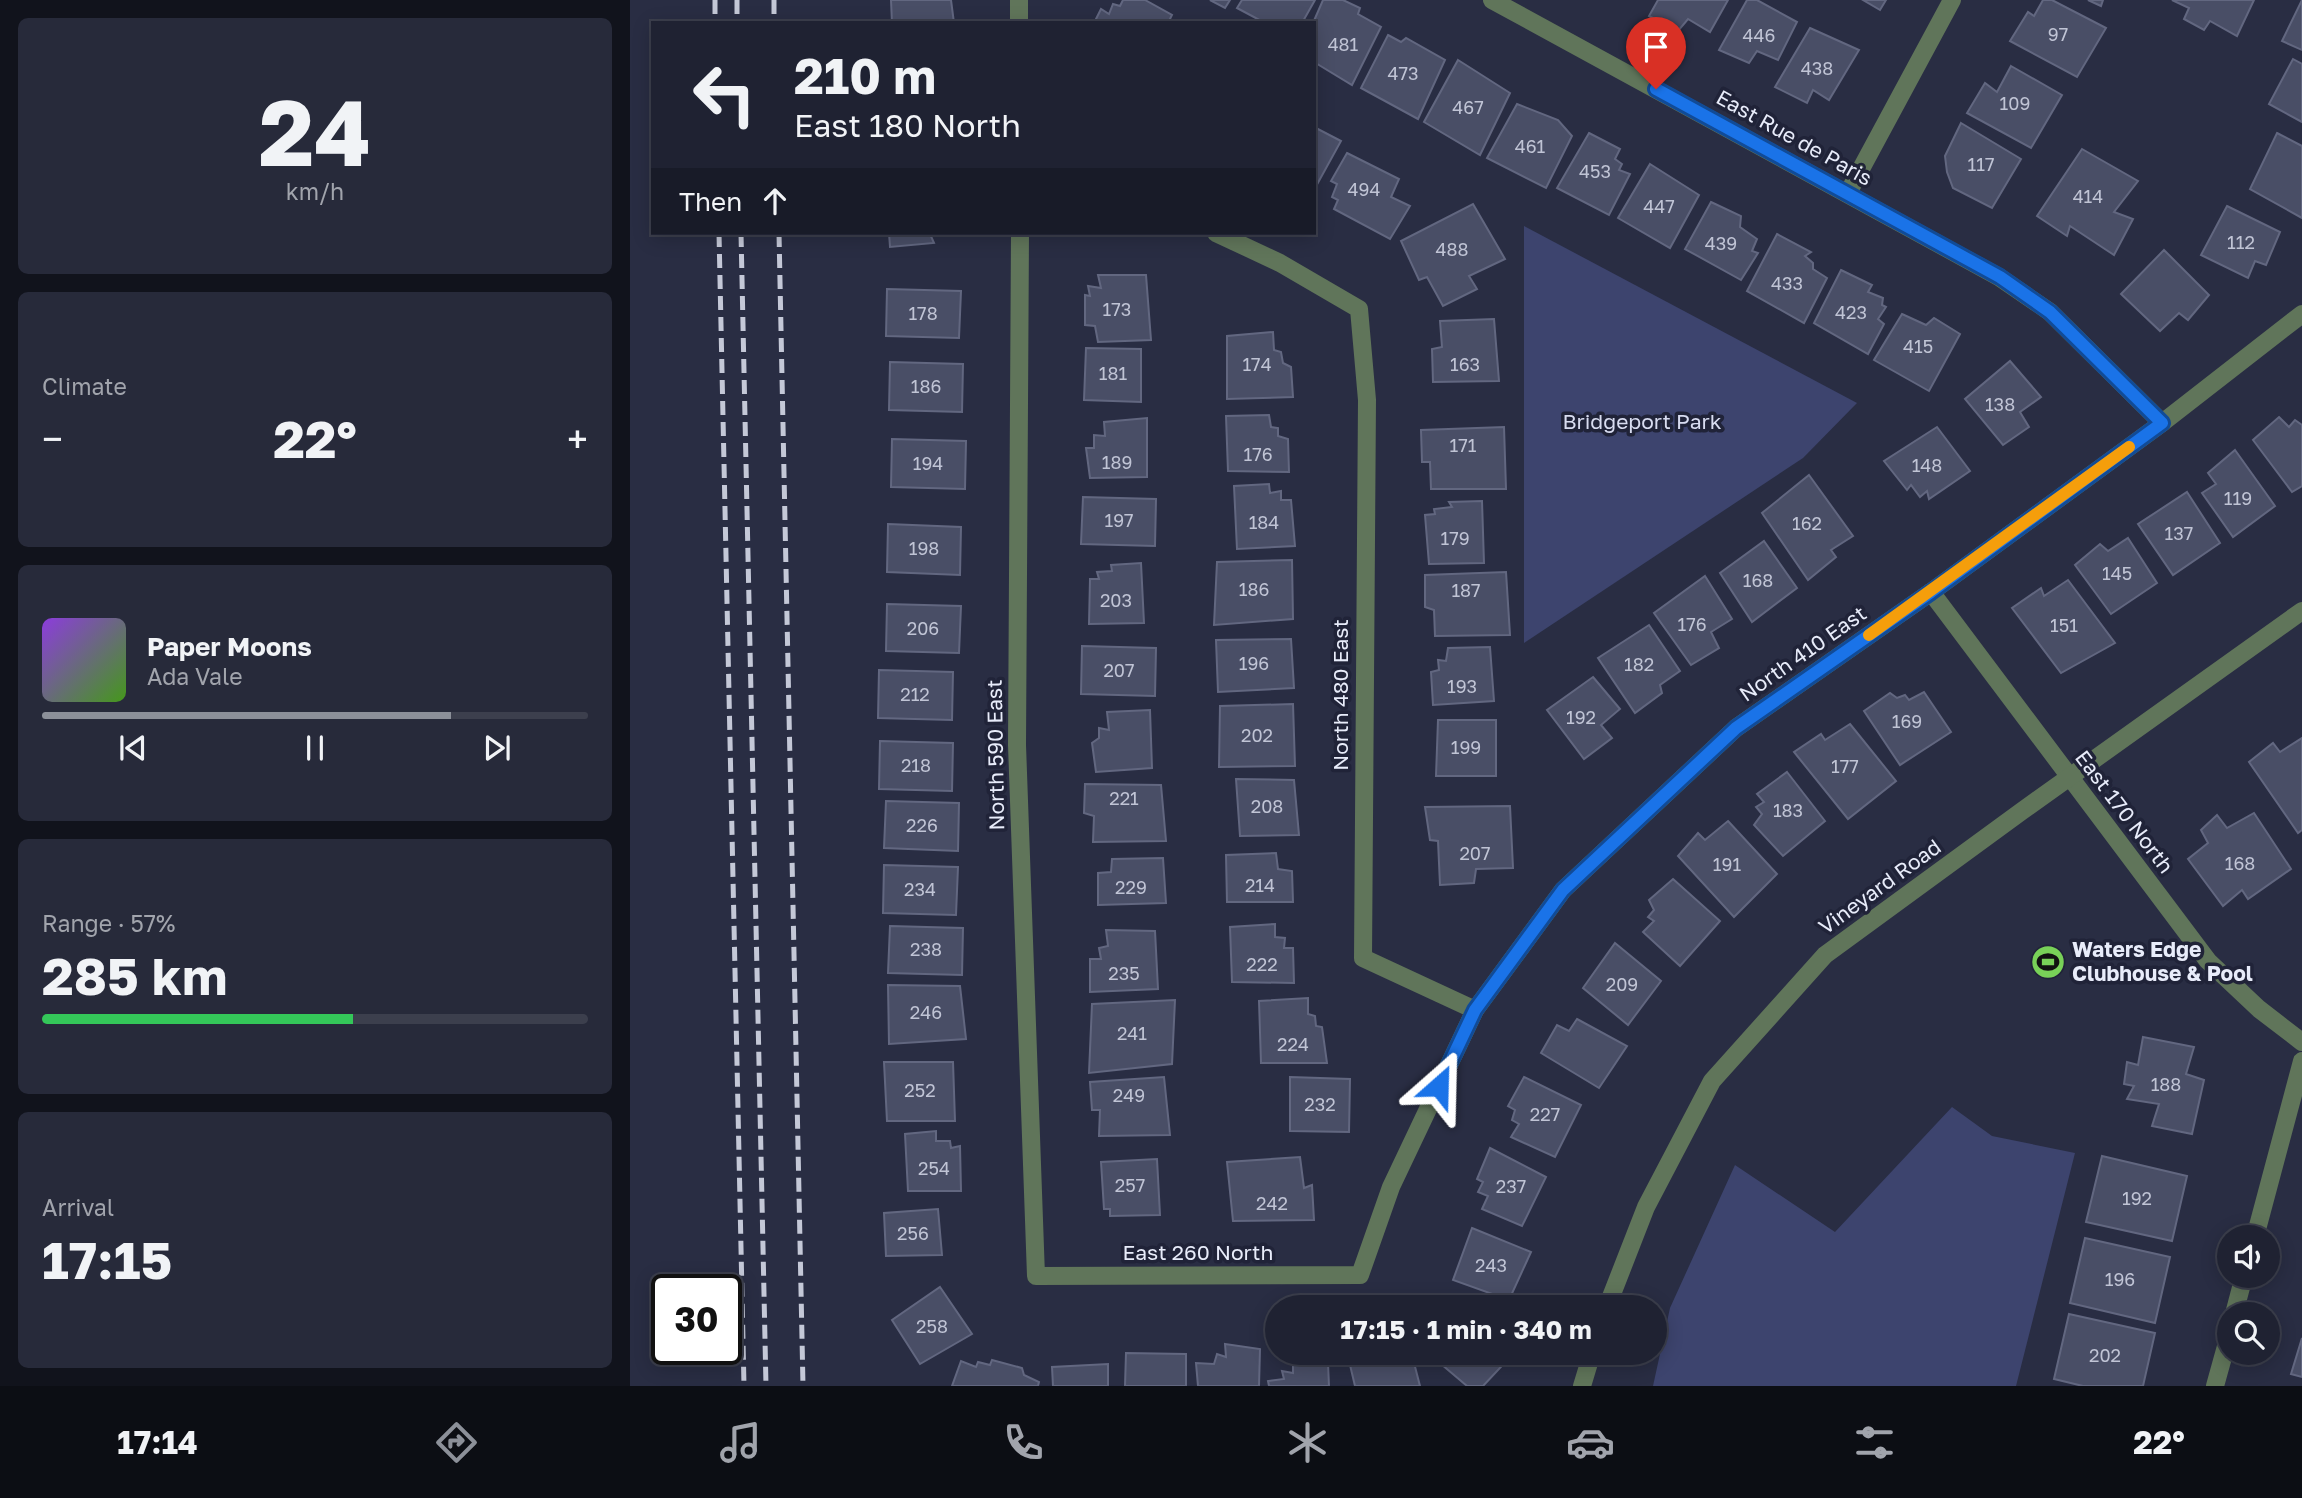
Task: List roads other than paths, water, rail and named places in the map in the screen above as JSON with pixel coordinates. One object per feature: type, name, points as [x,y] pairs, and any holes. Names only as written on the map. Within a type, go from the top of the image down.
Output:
[{"type":"street","points":[[1019,0],[1019,21]]},
{"type":"street","name":"East Rue de Paris","points":[[1492,0],[2000,277],[2050,312],[2162,423]]},
{"type":"street","points":[[1848,193],[1952,0]]},
{"type":"street","name":"North 590 East","points":[[1020,235],[1017,745],[1036,1276]]},
{"type":"street","name":"North 480 East","points":[[1220,235],[1280,264],[1359,309],[1367,400],[1363,958],[1475,1010]]},
{"type":"street","name":"North 410 East","points":[[1360,1275],[1391,1187],[1475,1010],[1563,890],[1736,728],[1931,592],[2162,423],[2302,314]]},
{"type":"street","name":"East 170 North","points":[[1931,592],[2208,961],[2259,1009],[2302,1042]]},
{"type":"street","name":"Vineyard Road","points":[[1612,1295],[1646,1208],[1712,1081],[1825,955],[2302,611]]},
{"type":"street","points":[[2258,1225],[2302,1061]]},
{"type":"street","name":"East 260 North","points":[[1036,1276],[1360,1275]]},
{"type":"street","points":[[1582,1386],[1588,1365]]},
{"type":"street","points":[[2215,1386],[2221,1365]]},
{"type":"railway","points":[[715,0],[715,21]]},
{"type":"railway","points":[[737,0],[737,21]]},
{"type":"railway","points":[[774,0],[774,21]]},
{"type":"railway","points":[[719,235],[744,1386]]},
{"type":"railway","points":[[741,235],[766,1386]]},
{"type":"railway","points":[[779,235],[803,1386]]},
{"type":"place","name":"Waters Edge Clubhouse & Pool","points":[[2048,962]]},
{"type":"park label","name":"Bridgeport Park","points":[[1642,422]]}]
